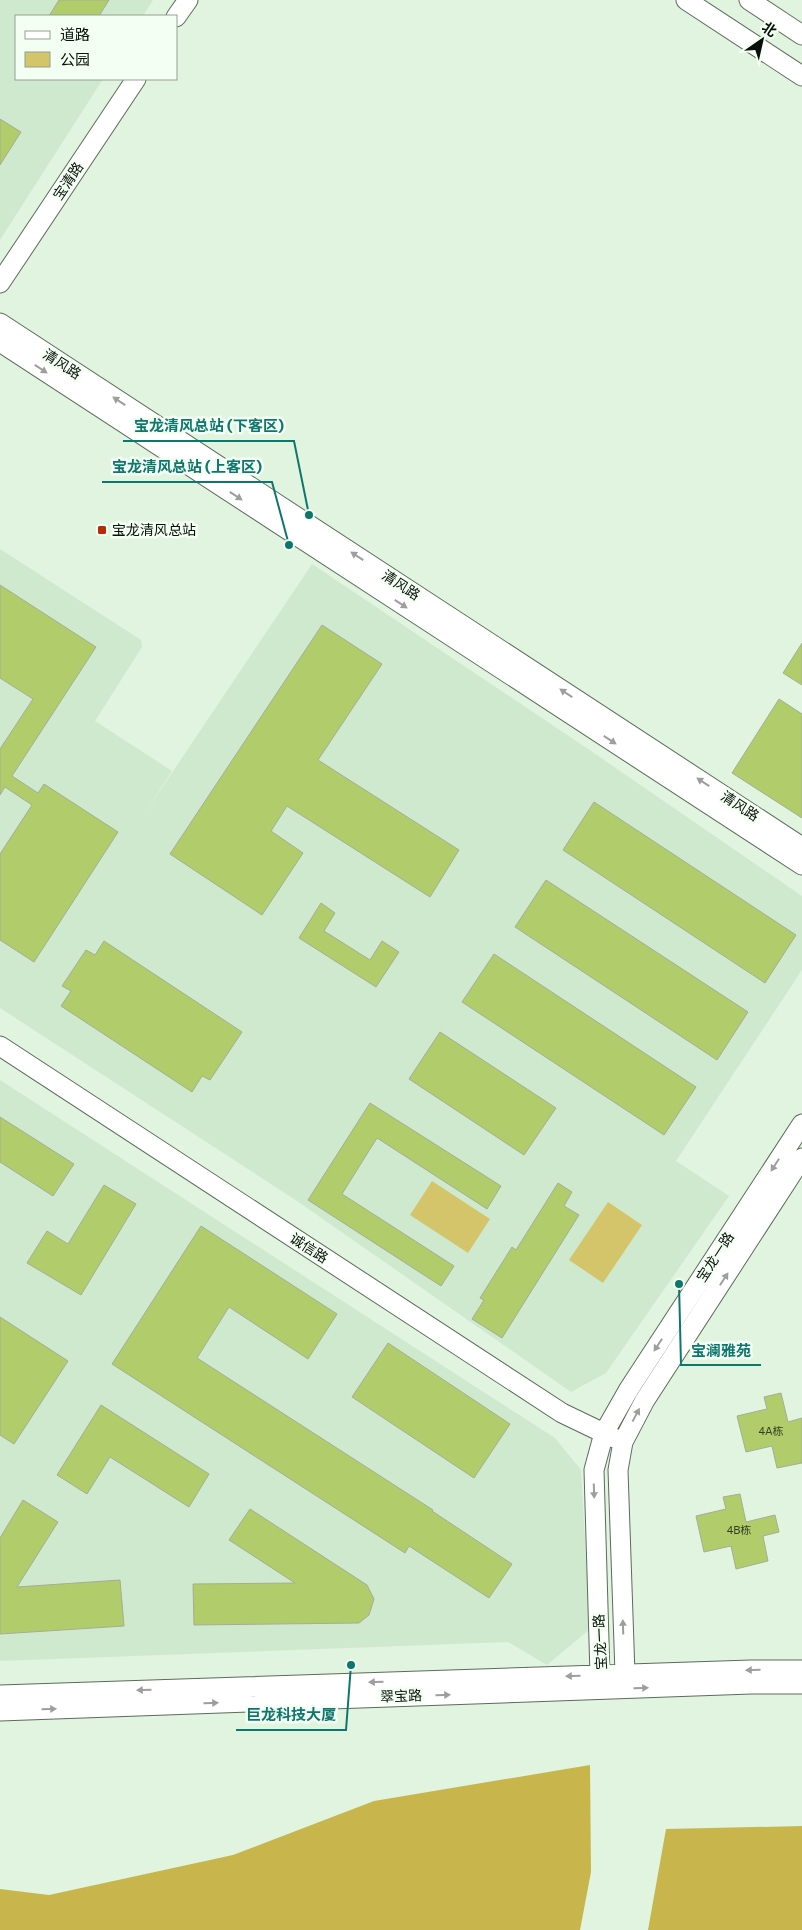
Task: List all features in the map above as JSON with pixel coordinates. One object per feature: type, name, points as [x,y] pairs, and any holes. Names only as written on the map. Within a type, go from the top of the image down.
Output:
[{"type":"street","points":[[177,15],[188,0]]},
{"type":"street","points":[[686,0],[802,76]]},
{"type":"street","points":[[749,0],[802,35]]},
{"type":"street","name":"宝清路","points":[[0,283],[135,80]]},
{"type":"street","name":"清风路","points":[[0,323],[802,847]]},
{"type":"street","name":"清风路","points":[[0,342],[802,865]]},
{"type":"street","name":"诚信路","points":[[0,1046],[562,1413],[623,1442]]},
{"type":"street","name":"宝龙一路","points":[[802,1124],[628,1389],[604,1434],[594,1470],[600,1675],[613,1689],[625,1674],[618,1470],[623,1442],[645,1400],[802,1158]]},
{"type":"street","name":"翠宝路","points":[[0,1695],[751,1670],[802,1670]]},
{"type":"street","name":"翠宝路","points":[[0,1711],[751,1684],[802,1684]]},
{"type":"shaded area","points":[[0,0],[153,0],[144,15],[15,15],[15,80],[102,80],[0,240]]},
{"type":"shaded area","points":[[0,549],[141,640],[142,647],[95,721],[172,771],[145,813],[312,564],[591,751],[802,896],[802,970],[676,1161],[729,1196],[606,1373],[571,1392],[297,1201],[0,1008]]},
{"type":"shaded area","points":[[0,1080],[555,1438],[581,1470],[590,1629],[547,1665],[508,1642],[0,1661]]},
{"type":"shaded area","points":[[590,1765],[591,1872],[580,1930],[0,1930],[0,1889],[49,1895],[233,1855],[374,1801]]},
{"type":"shaded area","points":[[802,1826],[802,1930],[648,1930],[666,1829]]},
{"type":"green space","points":[[432,1181],[490,1219],[468,1253],[410,1215]]},
{"type":"green space","points":[[608,1202],[642,1225],[603,1283],[569,1260]]},
{"type":"building","points":[[59,0],[109,0],[100,15],[50,15]]},
{"type":"building","points":[[0,119],[21,132],[0,165]]},
{"type":"building","points":[[0,585],[96,647],[12,776],[38,793],[44,784],[118,832],[34,962],[0,940],[0,854],[32,805],[5,787],[0,795],[0,749],[33,699],[0,678]]},
{"type":"building","points":[[322,625],[382,664],[318,760],[459,850],[430,897],[287,806],[271,831],[303,853],[262,915],[170,854]]},
{"type":"building","points":[[802,643],[802,685],[783,673]]},
{"type":"building","points":[[779,699],[802,714],[802,818],[732,773]]},
{"type":"building","points":[[594,802],[796,935],[765,983],[563,850]]},
{"type":"building","points":[[546,880],[748,1012],[717,1060],[515,927]]},
{"type":"building","points":[[321,903],[335,913],[324,931],[370,960],[382,941],[399,952],[376,987],[299,938]]},
{"type":"building","points":[[104,941],[242,1032],[210,1080],[202,1076],[192,1092],[61,1006],[71,991],[62,986],[86,950],[95,955]]},
{"type":"building","points":[[494,954],[696,1087],[664,1135],[462,1002]]},
{"type":"building","points":[[440,1032],[556,1108],[524,1155],[409,1079]]},
{"type":"building","points":[[370,1103],[501,1186],[487,1209],[377,1138],[342,1194],[454,1266],[441,1286],[308,1200]]},
{"type":"building","points":[[0,1117],[74,1164],[53,1196],[0,1162]]},
{"type":"building","points":[[558,1183],[572,1192],[564,1206],[579,1215],[502,1338],[472,1319],[484,1300],[480,1298],[512,1247],[516,1250]]},
{"type":"building","points":[[104,1185],[136,1204],[81,1295],[27,1263],[47,1231],[68,1244]]},
{"type":"building","points":[[201,1226],[337,1314],[308,1359],[229,1307],[197,1358],[433,1510],[512,1564],[489,1598],[409,1546],[405,1553],[112,1364]]},
{"type":"building","points":[[0,1317],[68,1361],[14,1444],[0,1435]]},
{"type":"building","points":[[388,1343],[510,1424],[474,1478],[352,1397]]},
{"type":"building","points":[[781,1393],[788,1422],[802,1418],[802,1463],[777,1468],[772,1446],[746,1452],[737,1416],[767,1409],[764,1397]]},
{"type":"building","points":[[101,1405],[209,1474],[189,1507],[110,1457],[87,1494],[57,1475]]},
{"type":"building","points":[[740,1494],[746,1522],[775,1515],[779,1532],[763,1536],[768,1561],[736,1569],[731,1546],[704,1552],[696,1516],[726,1509],[723,1497]]},
{"type":"building","points":[[23,1500],[58,1522],[17,1587],[120,1580],[124,1626],[0,1634],[0,1538]]},
{"type":"building","points":[[250,1509],[367,1585],[374,1599],[369,1615],[359,1623],[194,1625],[193,1584],[295,1583],[229,1540]]},
{"type":"place","name":"宝龙清风总站 (下客区)","points":[[309,515]]},
{"type":"place","name":"宝龙清风总站","points":[[102,530]]},
{"type":"place","name":"宝龙清风总站 (上客区)","points":[[289,545]]},
{"type":"place","name":"宝澜雅苑","points":[[679,1284]]},
{"type":"place","name":"巨龙科技大厦","points":[[351,1665]]}]
